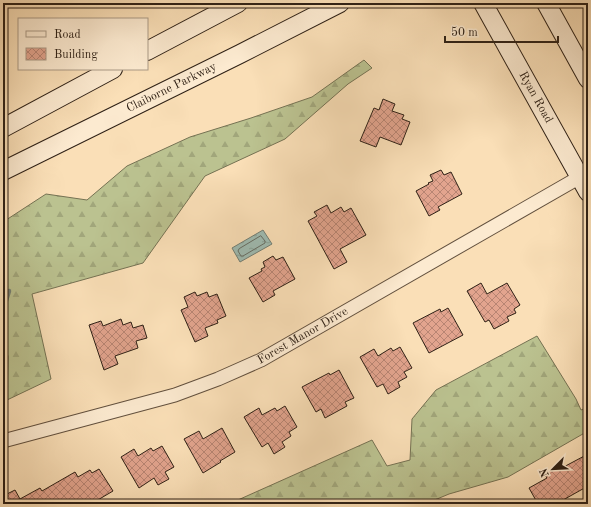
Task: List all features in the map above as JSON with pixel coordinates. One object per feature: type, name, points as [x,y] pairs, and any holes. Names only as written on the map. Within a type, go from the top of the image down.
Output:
[{"type":"main road","points":[[148,50],[238,3]]},
{"type":"main road","name":"Claiborne Parkway","points":[[3,171],[340,3]]},
{"type":"main road","name":"Ryan Road","points":[[482,3],[584,184]]},
{"type":"main road","points":[[546,3],[588,79]]},
{"type":"main road","points":[[3,128],[111,70]]},
{"type":"street","name":"Forest Manor Drive","points":[[3,441],[175,395],[218,379],[261,360],[584,184]]},
{"type":"green space","points":[[364,60],[372,68],[348,84],[285,139],[205,176],[143,263],[32,294],[51,379],[7,400],[8,356],[3,346],[3,222],[46,194],[87,200],[127,166],[190,137],[312,97]]},
{"type":"green space","points":[[537,336],[576,399],[581,410],[588,407],[588,431],[508,477],[449,494],[425,504],[229,504],[372,440],[387,466],[410,460],[412,419],[436,390]]},
{"type":"water","points":[[263,230],[272,244],[240,262],[232,248]]},
{"type":"building","points":[[383,99],[395,104],[392,111],[404,115],[402,119],[410,122],[401,145],[380,137],[376,147],[360,141],[374,108],[379,110]]},
{"type":"building","points":[[441,170],[444,175],[451,172],[462,194],[438,207],[440,210],[429,216],[416,191],[433,181],[430,175]]},
{"type":"building","points":[[327,205],[331,213],[341,207],[344,212],[351,208],[366,235],[340,249],[347,262],[334,269],[308,221],[317,216],[314,212]]},
{"type":"building","points":[[273,256],[276,260],[283,257],[295,279],[273,291],[275,295],[263,302],[249,278],[262,271],[261,269],[265,267],[263,262]]},
{"type":"building","points":[[481,283],[487,294],[507,283],[520,305],[514,309],[516,313],[507,317],[509,321],[494,329],[489,320],[485,322],[467,291]]},
{"type":"building","points":[[195,292],[197,296],[207,292],[209,297],[217,294],[226,316],[217,320],[218,323],[205,328],[208,336],[195,342],[181,310],[188,307],[184,297]]},
{"type":"building","points":[[448,308],[463,335],[429,353],[413,323],[440,309],[441,312]]},
{"type":"building","points":[[121,319],[123,325],[131,322],[133,328],[143,325],[147,338],[136,341],[138,348],[115,356],[118,364],[104,370],[89,325],[101,321],[103,326]]},
{"type":"building","points":[[400,347],[412,368],[404,372],[407,377],[398,382],[400,387],[388,394],[383,384],[377,387],[360,357],[374,349],[378,356],[391,348],[393,351]]},
{"type":"building","points":[[339,370],[354,398],[345,402],[347,406],[325,418],[321,409],[316,412],[302,387],[329,373],[330,375]]},
{"type":"building","points":[[285,406],[297,427],[289,432],[291,436],[282,442],[285,447],[274,454],[268,443],[262,447],[244,417],[259,408],[262,415],[275,408],[277,411]]},
{"type":"building","points":[[222,428],[235,452],[203,473],[184,439],[199,431],[203,439]]},
{"type":"building","points":[[162,446],[174,467],[165,472],[169,479],[158,485],[154,478],[139,488],[121,457],[134,449],[138,456],[151,448],[153,451]]},
{"type":"building","points":[[588,454],[588,486],[556,504],[538,504],[529,488],[547,478],[544,474],[557,467],[558,470]]},
{"type":"building","points":[[99,469],[113,491],[91,504],[3,504],[3,496],[15,490],[20,499],[40,488],[42,491],[75,472],[78,477],[90,470],[92,473]]},
{"type":"waterway","points":[[3,310],[9,291]]}]
